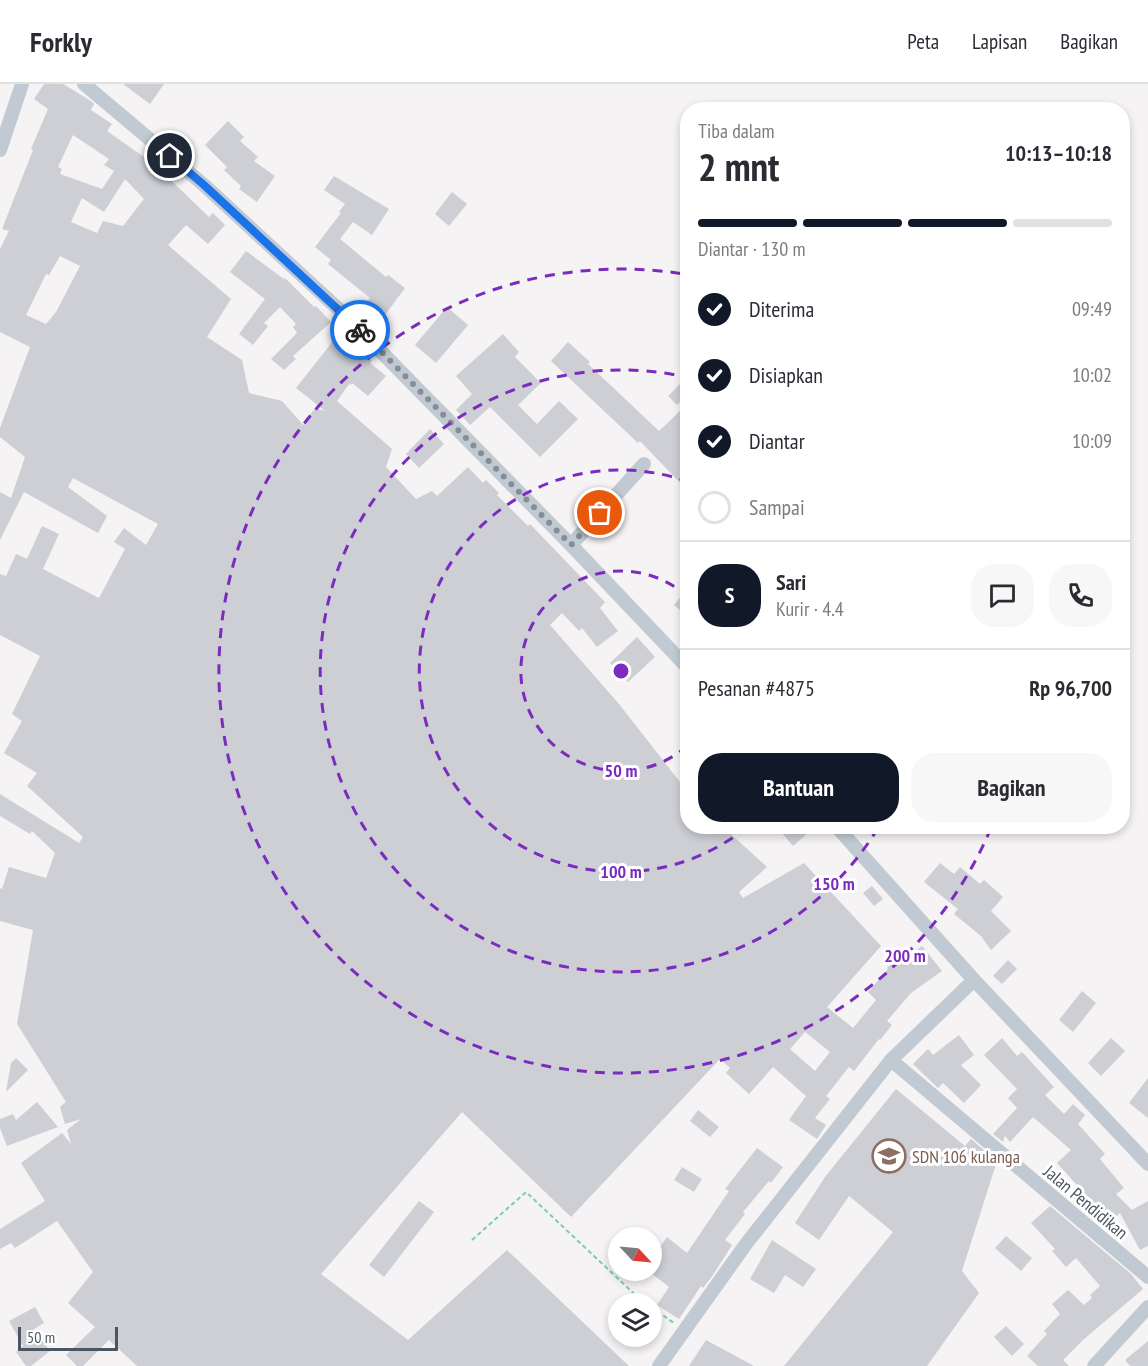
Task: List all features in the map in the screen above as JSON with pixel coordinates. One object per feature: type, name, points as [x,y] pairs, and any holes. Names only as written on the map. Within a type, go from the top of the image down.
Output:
[{"type":"street","points":[[0,150],[22,84]]},
{"type":"street","points":[[84,84],[204,185],[347,317],[680,660]]},
{"type":"street","points":[[571,545],[644,464]]},
{"type":"street","points":[[843,834],[974,980],[1148,1164]]},
{"type":"street","points":[[659,1366],[746,1244],[891,1060],[974,980]]},
{"type":"street","name":"Jalan Pendidikan","points":[[891,1060],[1148,1277]]},
{"type":"street","points":[[1094,1366],[1148,1307]]},
{"type":"path","points":[[472,1240],[526,1192],[633,1293]]},
{"type":"path","points":[[662,1315],[683,1330]]},
{"type":"building","points":[[44,84],[63,84],[91,101],[94,104],[91,110],[112,124],[107,131],[154,164],[209,217],[213,213],[225,225],[208,244],[186,225],[168,245],[231,299],[207,337],[242,360],[249,393],[282,401],[303,425],[315,408],[325,411],[296,388],[344,327],[352,336],[348,340],[372,360],[370,363],[386,376],[368,396],[352,383],[349,384],[337,401],[392,449],[386,467],[416,499],[432,491],[437,496],[468,467],[483,483],[486,480],[499,493],[497,495],[528,526],[530,524],[605,602],[600,608],[618,631],[597,647],[582,628],[579,631],[562,613],[550,625],[619,704],[680,782],[680,834],[731,834],[767,867],[739,892],[743,898],[804,863],[881,946],[827,1007],[853,1028],[876,1000],[868,992],[887,968],[901,955],[905,959],[922,946],[942,971],[911,993],[887,1021],[892,1025],[880,1040],[854,1071],[849,1067],[826,1096],[830,1099],[815,1118],[826,1125],[817,1139],[789,1120],[806,1096],[773,1067],[749,1094],[726,1073],[730,1068],[720,1059],[571,1217],[462,1112],[321,1274],[408,1340],[507,1250],[629,1366],[137,1366],[109,1340],[83,1366],[77,1366],[66,1355],[95,1327],[68,1303],[93,1272],[57,1221],[15,1248],[11,1243],[0,1249],[0,1229],[45,1201],[21,1163],[62,1133],[71,1144],[67,1130],[81,1119],[65,1124],[60,1107],[66,1102],[17,1024],[33,930],[0,921],[0,888],[2,889],[9,867],[46,878],[55,853],[32,831],[30,834],[0,816],[0,794],[79,843],[83,837],[27,786],[37,773],[4,753],[22,721],[12,714],[40,656],[0,635],[0,574],[6,576],[16,554],[27,559],[42,526],[59,534],[43,569],[99,598],[125,549],[114,542],[124,528],[146,545],[158,524],[73,478],[68,487],[107,516],[98,533],[24,492],[0,540],[0,492],[11,498],[25,457],[0,437],[0,428],[30,347],[0,332],[0,249],[9,231],[2,229],[33,150],[31,149],[48,109],[34,99]],"holes":[[[73,135],[109,159],[104,165],[114,171],[102,189],[60,174],[62,169],[58,167]],[[125,179],[144,199],[123,226],[103,221],[97,233],[71,222],[82,198],[104,212]],[[60,256],[80,266],[56,312],[46,324],[26,315],[46,274],[49,275]],[[805,1032],[830,1052],[815,1071],[790,1049]]]},
{"type":"building","points":[[123,84],[164,84],[150,104]]},
{"type":"building","points":[[228,121],[244,137],[240,141],[258,157],[254,161],[275,176],[257,202],[239,189],[241,186],[224,170],[227,167],[205,145]]},
{"type":"building","points":[[334,176],[389,209],[372,235],[353,222],[340,239],[386,277],[388,275],[405,288],[385,315],[367,301],[370,298],[328,264],[331,260],[315,247],[341,213],[339,212],[345,204],[324,190]]},
{"type":"building","points":[[452,192],[467,204],[449,226],[435,214]]},
{"type":"building","points":[[246,251],[285,278],[331,322],[293,356],[296,359],[284,370],[271,359],[297,333],[293,327],[296,324],[280,307],[264,323],[268,326],[253,345],[239,334],[265,299],[230,272]]},
{"type":"building","points":[[447,307],[468,325],[436,363],[415,345]]},
{"type":"building","points":[[503,334],[519,352],[515,357],[541,383],[518,405],[537,424],[559,401],[578,419],[540,457],[490,407],[470,425],[456,410],[472,394],[456,376]]},
{"type":"building","points":[[568,342],[659,431],[680,411],[680,483],[640,441],[638,443],[551,361]]},
{"type":"building","points":[[680,384],[680,402],[677,405],[668,396]]},
{"type":"building","points":[[430,429],[444,444],[419,468],[406,454]]},
{"type":"building","points":[[680,598],[680,610],[674,605]]},
{"type":"building","points":[[637,637],[655,657],[628,682],[610,663]]},
{"type":"building","points":[[783,834],[807,834],[793,846]]},
{"type":"building","points":[[940,863],[954,874],[960,867],[980,884],[984,880],[1003,897],[991,911],[1011,931],[991,950],[981,936],[954,914],[958,909],[924,882]]},
{"type":"building","points":[[872,886],[883,899],[874,906],[863,893]]},
{"type":"building","points":[[1008,960],[1017,969],[1002,984],[993,976]]},
{"type":"building","points":[[1082,991],[1096,1003],[1073,1032],[1059,1020]]},
{"type":"building","points":[[959,1035],[974,1055],[961,1065],[981,1085],[964,1103],[943,1083],[938,1088],[913,1064],[928,1049],[933,1055]]},
{"type":"building","points":[[1002,1038],[1017,1056],[1022,1052],[1054,1087],[1045,1095],[1064,1114],[1073,1104],[1085,1115],[1078,1124],[1105,1154],[1100,1159],[1124,1188],[1116,1194],[1132,1210],[1148,1201],[1148,1246],[1140,1250],[1120,1213],[1108,1225],[1084,1196],[1086,1195],[1057,1163],[1071,1150],[1033,1117],[1010,1142],[1005,1136],[1003,1142],[993,1134],[1017,1108],[1008,1098],[1017,1089],[984,1055]]},
{"type":"building","points":[[1111,1038],[1125,1051],[1101,1076],[1088,1063]]},
{"type":"building","points":[[16,1058],[28,1070],[6,1092],[11,1063]]},
{"type":"building","points":[[1148,1078],[1148,1118],[1129,1103]]},
{"type":"building","points":[[896,1089],[965,1146],[971,1139],[997,1161],[962,1271],[979,1293],[927,1366],[784,1366],[893,1232],[849,1196],[819,1240],[795,1223],[825,1177]]},
{"type":"building","points":[[37,1102],[58,1127],[7,1146],[0,1128],[0,1119],[13,1114],[16,1120]]},
{"type":"building","points":[[698,1110],[719,1127],[710,1137],[690,1121]]},
{"type":"building","points":[[757,1148],[783,1167],[743,1212],[745,1214],[725,1240],[732,1245],[713,1275],[703,1288],[701,1286],[679,1319],[662,1308],[662,1298],[669,1287],[661,1281],[662,1244],[667,1237],[687,1253],[729,1191],[725,1189]]},
{"type":"building","points":[[682,1167],[702,1179],[694,1192],[674,1180]]},
{"type":"building","points":[[419,1201],[434,1212],[384,1277],[369,1265]]},
{"type":"building","points":[[1050,1206],[1131,1274],[1143,1289],[1063,1360],[1069,1366],[1038,1366],[1027,1356],[1047,1334],[1044,1331],[1060,1314],[1052,1304],[1068,1290],[1084,1305],[1092,1298],[1090,1295],[1100,1286],[1076,1258],[1066,1267],[1052,1251],[1055,1249],[1031,1223]]},
{"type":"building","points":[[1006,1236],[1032,1258],[1021,1271],[995,1248]]},
{"type":"building","points":[[772,1240],[816,1269],[803,1287],[785,1275],[774,1293],[750,1279]]},
{"type":"building","points":[[35,1307],[44,1323],[34,1329],[50,1351],[31,1366],[26,1366],[16,1352],[23,1346],[9,1321]]},
{"type":"building","points":[[1006,1326],[1024,1344],[1012,1356],[994,1337]]},
{"type":"building","points":[[706,1340],[754,1366],[689,1366]]},
{"type":"building","points":[[1148,1341],[1148,1366],[1130,1366],[1125,1360]]},
{"type":"way so far","points":[[360,330],[571,545],[600,513]]},
{"type":"place","name":"SDN 106 kulanga","points":[[889,1156]]},
{"type":"route","points":[[170,156],[360,330]]}]
